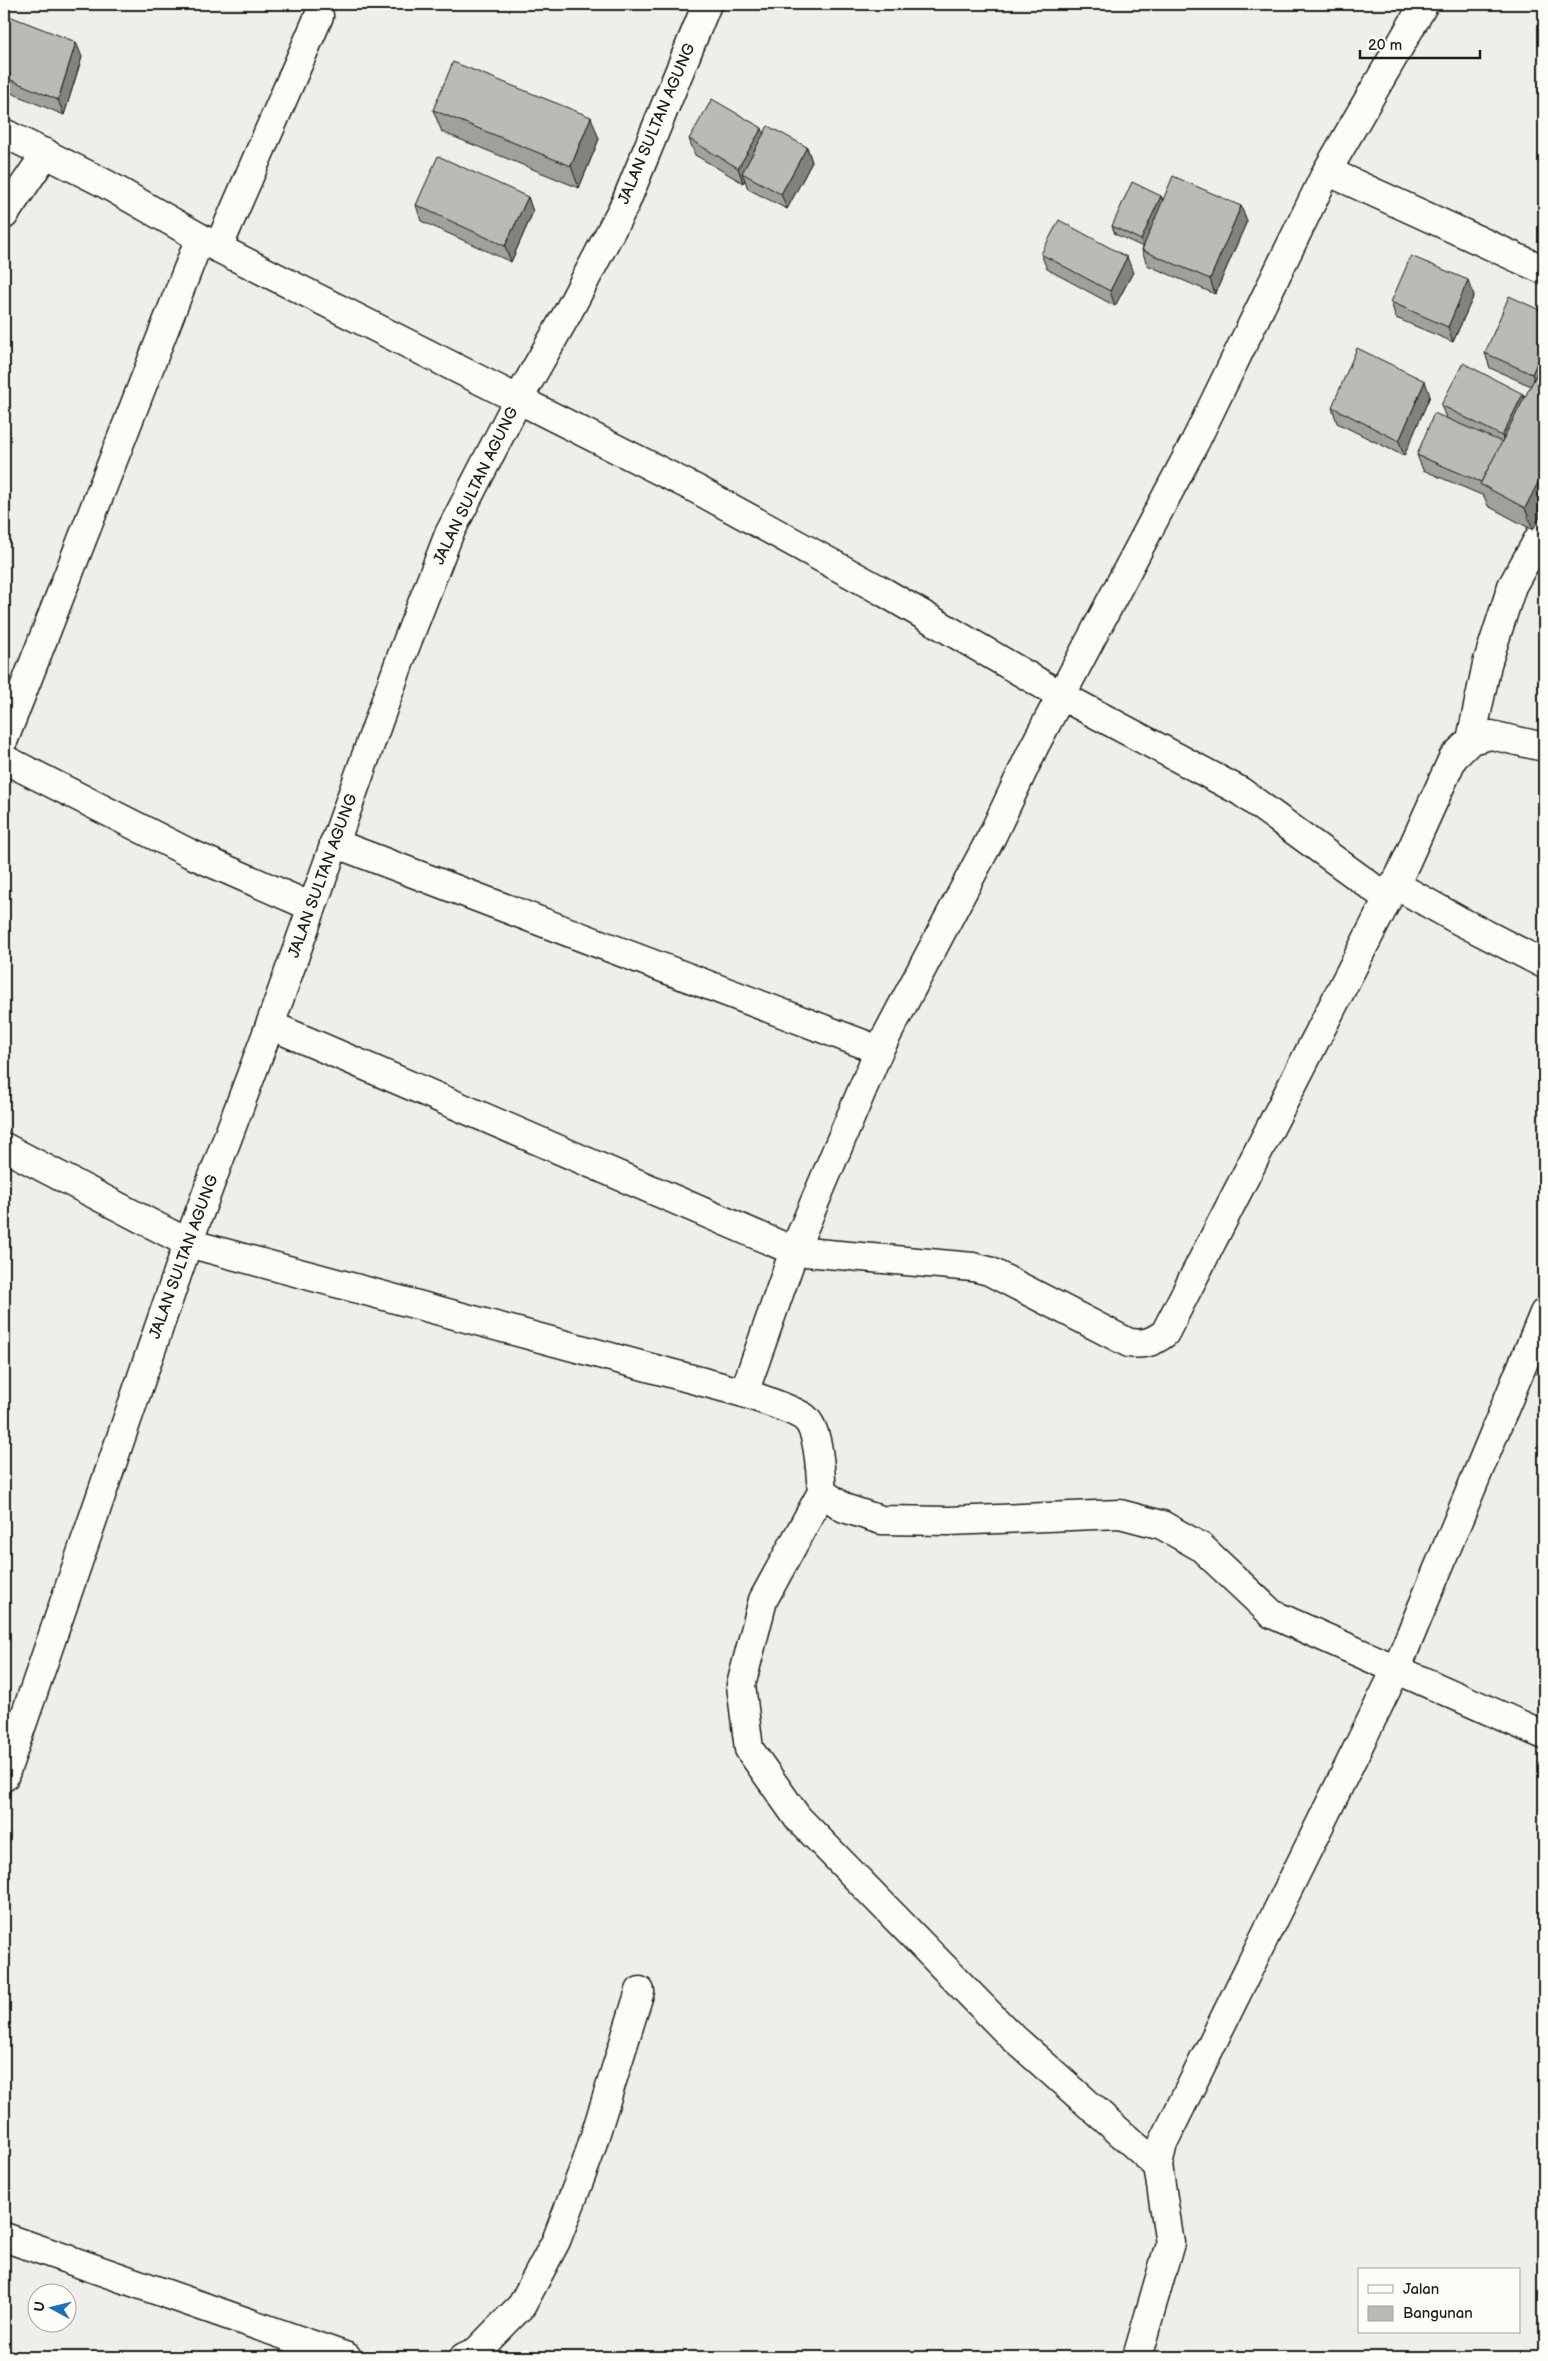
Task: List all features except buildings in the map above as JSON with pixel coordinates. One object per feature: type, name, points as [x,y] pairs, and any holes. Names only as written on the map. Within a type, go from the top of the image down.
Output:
[{"type":"street","name":"JALAN SULTAN AGUNG","points":[[4,1777],[188,1244],[270,1025],[399,664],[449,534],[519,398],[567,314],[625,204],[707,4]]},
{"type":"street","points":[[744,1393],[794,1251],[879,1050],[992,836],[1034,748],[1195,442],[1327,171],[1424,4]]},
{"type":"street","points":[[4,739],[209,243],[319,16]]},
{"type":"street","points":[[4,133],[104,183],[209,243],[698,490],[882,590],[1062,696],[1240,791],[1390,891],[1460,921],[1544,964]]},
{"type":"street","points":[[4,215],[46,153]]},
{"type":"street","points":[[1327,171],[1544,270]]},
{"type":"street","points":[[1471,740],[1486,664],[1512,586],[1544,529]]},
{"type":"street","points":[[270,1025],[794,1251],[981,1269],[1002,1276],[1129,1343],[1153,1342],[1165,1333],[1390,891],[1453,758],[1471,740],[1491,735],[1544,747]]},
{"type":"street","points":[[4,759],[189,853],[312,907]]},
{"type":"street","points":[[334,843],[879,1050]]},
{"type":"street","points":[[4,1147],[188,1244],[744,1393],[805,1417],[812,1427],[817,1446],[822,1492],[763,1600],[741,1685],[749,1749],[797,1817],[1006,2032],[1158,2166]]},
{"type":"street","points":[[1137,2357],[1170,2243],[1158,2166],[1163,2144],[1396,1670],[1544,1313]]},
{"type":"street","points":[[822,1492],[844,1508],[881,1520],[949,1521],[1120,1514],[1162,1525],[1201,1547],[1272,1614],[1544,1735]]},
{"type":"street","points":[[464,2357],[477,2351],[522,2305],[556,2241],[588,2158],[640,1991]]},
{"type":"street","points":[[4,2237],[347,2357]]}]
